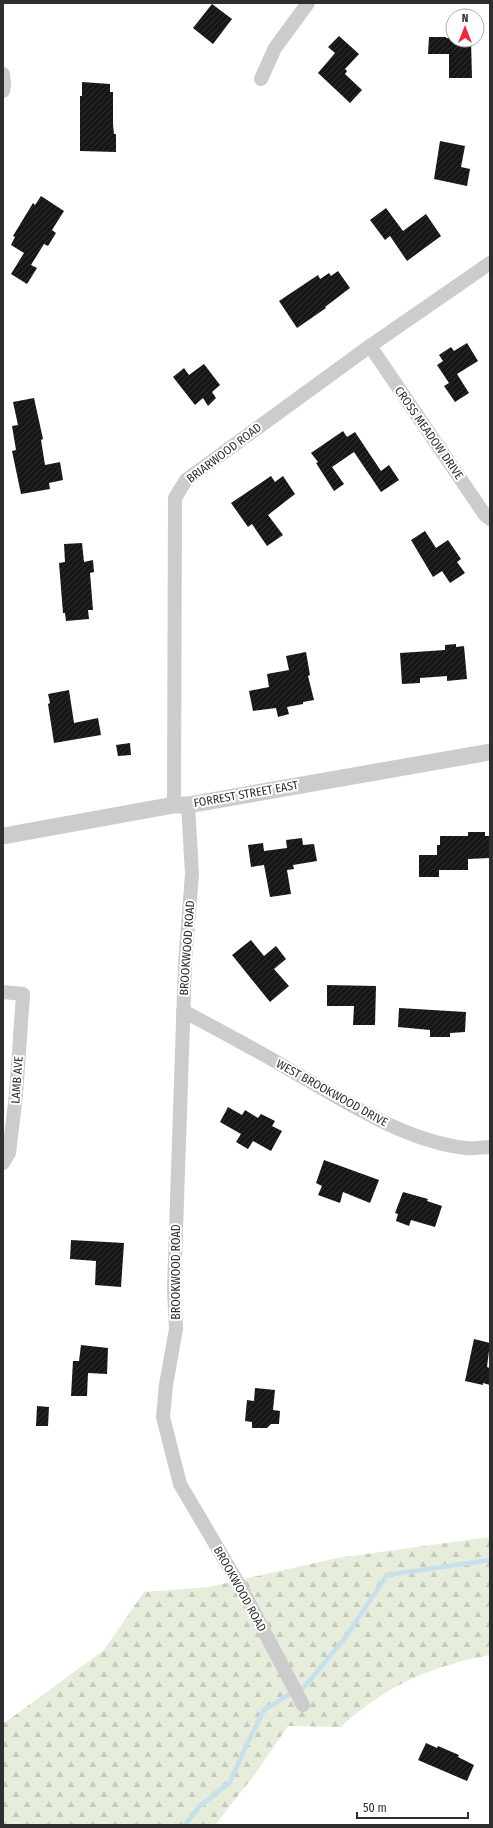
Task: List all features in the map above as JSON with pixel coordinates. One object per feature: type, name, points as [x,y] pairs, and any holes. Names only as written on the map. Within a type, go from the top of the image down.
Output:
[{"type":"street","points":[[261,79],[274,48],[308,3]]},
{"type":"street","points":[[3,74],[3,91]]},
{"type":"street","name":"BRIARWOOD ROAD","points":[[181,805],[175,498],[186,480],[370,346],[490,263]]},
{"type":"street","name":"CROSS MEADOW DRIVE","points":[[370,346],[485,515],[490,519]]},
{"type":"street","name":"FORREST STREET EAST","points":[[3,836],[490,752]]},
{"type":"street","name":"BROOKWOOD ROAD","points":[[181,805],[192,874],[183,1011],[174,1290],[176,1329],[166,1385],[163,1417],[180,1484],[244,1593],[303,1705]]},
{"type":"street","name":"LAMB AVE","points":[[3,992],[23,994],[16,1095],[9,1153],[3,1163]]},
{"type":"street","name":"WEST BROOKWOOD DRIVE","points":[[183,1011],[396,1128],[431,1142],[467,1148],[490,1147]]},
{"type":"green space","points":[[490,1537],[490,1655],[448,1665],[410,1680],[375,1700],[341,1727],[288,1726],[255,1774],[215,1825],[3,1825],[3,1724],[104,1650],[144,1592],[209,1587],[337,1558]]},
{"type":"building","points":[[212,4],[232,19],[213,44],[193,28]]},
{"type":"building","points":[[339,36],[359,54],[345,69],[347,71],[345,74],[362,90],[350,103],[318,73],[335,53],[328,47]]},
{"type":"building","points":[[429,37],[445,37],[445,48],[471,48],[472,78],[449,78],[449,54],[428,54]]},
{"type":"building","points":[[82,82],[110,84],[110,92],[113,92],[113,124],[114,134],[116,134],[116,152],[80,151],[80,96],[82,96]]},
{"type":"building","points":[[440,141],[465,146],[461,167],[470,169],[467,186],[434,179]]},
{"type":"building","points":[[41,196],[64,211],[52,230],[56,233],[48,246],[44,244],[31,265],[37,268],[27,284],[11,274],[24,253],[11,245],[15,237],[13,236],[33,203],[35,205]]},
{"type":"building","points":[[386,208],[403,231],[426,214],[441,236],[407,261],[390,236],[385,240],[370,220]]},
{"type":"building","points":[[338,271],[350,288],[325,307],[326,308],[297,328],[279,301],[318,275],[320,279],[329,273],[331,276]]},
{"type":"building","points":[[467,343],[478,361],[457,374],[469,393],[455,402],[444,386],[449,383],[437,365],[443,361],[439,355],[451,347],[454,351]]},
{"type":"building","points":[[204,364],[220,385],[212,392],[216,398],[208,406],[203,398],[195,405],[173,377],[184,368],[189,375]]},
{"type":"building","points":[[34,398],[43,439],[41,440],[45,465],[60,462],[63,480],[49,483],[50,489],[21,494],[12,451],[16,450],[12,426],[18,425],[13,402]]},
{"type":"building","points":[[343,431],[347,437],[355,432],[381,471],[389,465],[399,480],[381,492],[354,452],[332,467],[344,484],[334,491],[316,463],[318,462],[311,453]]},
{"type":"building","points":[[271,476],[275,482],[283,476],[295,494],[268,515],[283,535],[267,546],[252,524],[248,527],[231,503]]},
{"type":"building","points":[[425,531],[436,548],[448,540],[461,559],[457,562],[465,573],[450,583],[442,571],[433,577],[411,540]]},
{"type":"building","points":[[82,543],[84,562],[93,560],[94,572],[90,573],[93,610],[88,610],[89,619],[66,621],[65,613],[63,613],[59,563],[65,562],[64,544]]},
{"type":"building","points":[[456,644],[456,647],[464,646],[467,679],[447,681],[447,676],[420,678],[420,683],[402,684],[400,653],[445,650],[445,645]]},
{"type":"building","points":[[306,652],[310,675],[308,676],[314,700],[287,707],[289,714],[278,717],[276,708],[253,711],[249,691],[269,687],[267,674],[289,670],[286,656]]},
{"type":"building","points":[[69,690],[74,723],[98,718],[101,735],[54,743],[48,704],[50,703],[48,694]]},
{"type":"building","points":[[130,743],[131,755],[118,756],[116,745]]},
{"type":"building","points":[[468,832],[485,832],[485,836],[490,836],[490,858],[468,859],[468,870],[439,870],[439,877],[419,877],[419,855],[437,855],[437,845],[440,845],[440,836],[468,836]]},
{"type":"building","points":[[302,838],[303,845],[314,844],[317,861],[293,865],[294,869],[287,870],[291,894],[270,897],[264,865],[251,867],[248,845],[263,843],[264,851],[287,848],[286,840]]},
{"type":"building","points":[[251,940],[264,956],[276,946],[286,959],[274,969],[289,986],[270,1002],[232,955]]},
{"type":"building","points":[[327,985],[376,986],[375,1025],[353,1025],[354,1006],[327,1006]]},
{"type":"building","points":[[399,1008],[466,1012],[465,1032],[450,1033],[450,1037],[430,1037],[430,1030],[398,1027]]},
{"type":"building","points":[[228,1107],[242,1115],[245,1110],[258,1118],[261,1114],[275,1121],[272,1126],[282,1131],[271,1151],[253,1141],[248,1149],[236,1142],[241,1134],[220,1122]]},
{"type":"building","points":[[324,1160],[379,1180],[370,1203],[343,1192],[340,1203],[318,1195],[322,1186],[316,1183]]},
{"type":"building","points":[[403,1192],[428,1199],[427,1201],[442,1206],[435,1227],[411,1220],[409,1226],[396,1221],[398,1214],[395,1213]]},
{"type":"building","points":[[71,1240],[124,1243],[121,1287],[95,1285],[96,1261],[70,1259]]},
{"type":"building","points":[[474,1339],[490,1343],[487,1367],[490,1368],[490,1385],[465,1381]]},
{"type":"building","points":[[81,1345],[108,1348],[107,1374],[88,1373],[87,1396],[71,1396],[73,1361],[79,1361]]},
{"type":"building","points":[[255,1388],[275,1390],[273,1410],[280,1411],[279,1424],[271,1424],[267,1428],[252,1428],[252,1422],[245,1421],[247,1400],[254,1401]]},
{"type":"building","points":[[37,1406],[49,1407],[48,1426],[36,1426]]},
{"type":"building","points":[[426,1743],[437,1748],[438,1746],[459,1755],[458,1757],[474,1765],[467,1781],[418,1760]]},
{"type":"waterway","points":[[304,1687],[345,1638],[387,1575],[490,1560]]},
{"type":"waterway","points":[[185,1825],[200,1806],[230,1782],[264,1710],[288,1695]]}]
